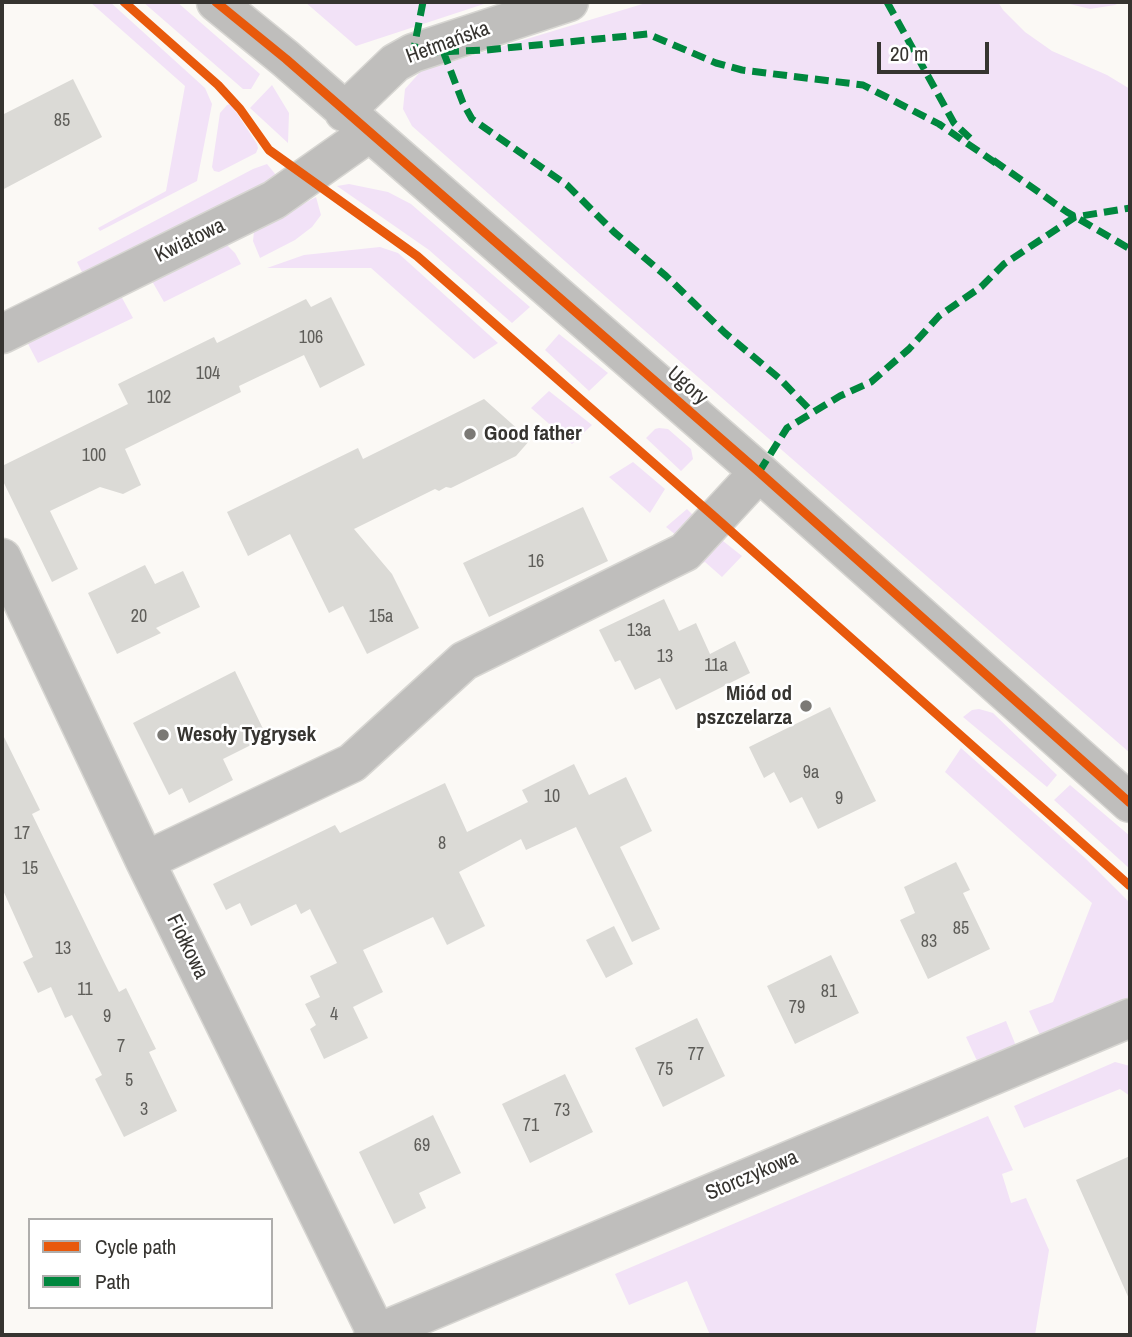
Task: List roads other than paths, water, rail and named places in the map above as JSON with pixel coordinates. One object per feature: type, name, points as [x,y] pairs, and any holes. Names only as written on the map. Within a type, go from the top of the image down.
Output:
[{"type":"street","name":"Ugory","points":[[216,2],[759,472],[1130,803]]},
{"type":"street","name":"Hetmańska","points":[[357,123],[395,62],[412,53],[569,2]]},
{"type":"street","name":"Kwiatowa","points":[[2,334],[274,200],[357,123]]},
{"type":"street","points":[[145,861],[352,763],[464,661],[685,552],[759,472]]},
{"type":"street","name":"Fiołkowa","points":[[2,558],[145,861],[375,1335]]},
{"type":"street","name":"Storczykowa","points":[[375,1335],[1130,1018]]},
{"type":"place","name":"Good father","points":[[470,434]]},
{"type":"place","name":"Miód od pszczelarza","points":[[806,706]]},
{"type":"place","name":"Wesoły Tygrysek","points":[[163,735]]}]
